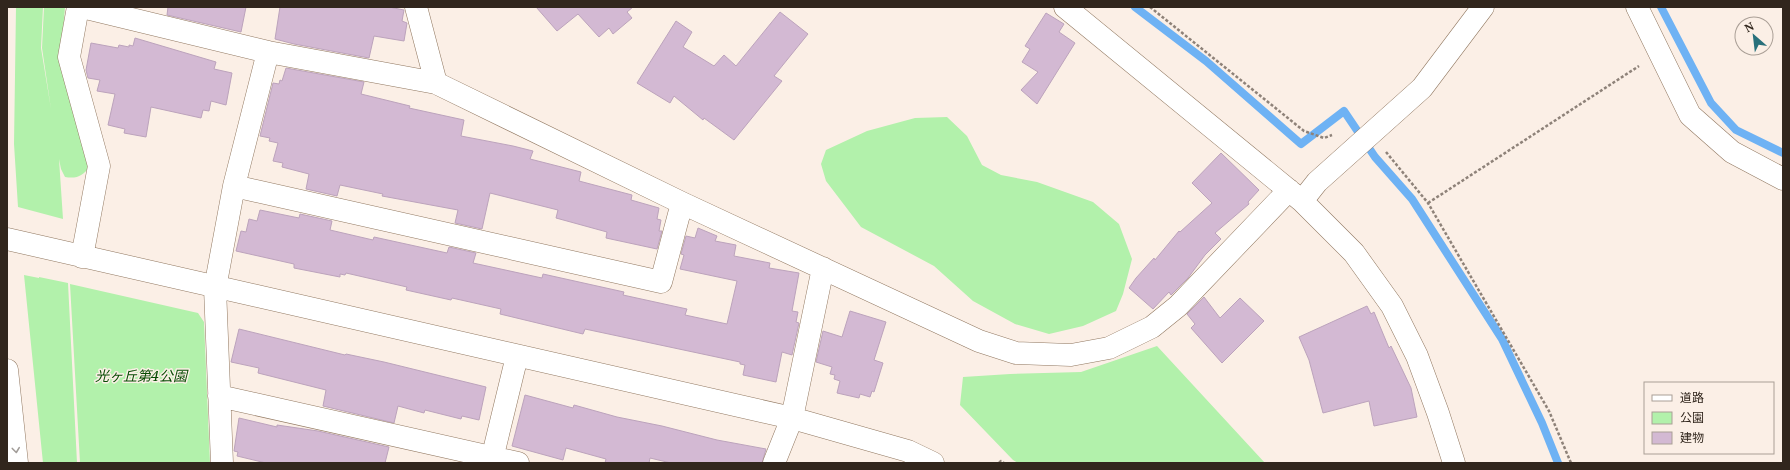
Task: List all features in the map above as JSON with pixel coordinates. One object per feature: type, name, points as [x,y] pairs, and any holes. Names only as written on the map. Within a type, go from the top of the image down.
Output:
[{"type":"main road","points":[[78,7],[69,57],[99,166],[82,256]]},
{"type":"main road","points":[[82,7],[268,52],[436,83],[682,203],[979,341],[1016,353],[1071,354],[1109,348],[1152,327],[1178,306],[1295,195],[1317,182],[1422,88],[1483,7]]},
{"type":"main road","points":[[416,7],[436,83]]},
{"type":"main road","points":[[1064,7],[1295,195],[1354,253],[1392,306],[1417,356],[1438,413],[1454,463]]},
{"type":"main road","points":[[1638,7],[1690,115],[1732,152],[1783,180]]},
{"type":"main road","points":[[222,463],[215,288],[234,186],[268,52]]},
{"type":"main road","points":[[234,186],[661,282],[682,203]]},
{"type":"main road","points":[[7,239],[215,288],[792,418],[908,451],[933,463]]},
{"type":"main road","points":[[774,463],[792,418],[823,268]]},
{"type":"main road","points":[[492,460],[517,356]]},
{"type":"main road","points":[[7,370],[17,463]]},
{"type":"main road","points":[[219,396],[492,460],[518,463]]},
{"type":"path","points":[[1150,7],[1304,131],[1324,138],[1337,132]]},
{"type":"path","points":[[1428,203],[1640,65]]},
{"type":"path","points":[[1371,134],[1428,203],[1549,411],[1571,463]]},
{"type":"path","points":[[999,463],[1001,461],[1004,463]]},
{"type":"green space","points":[[16,7],[43,7],[41,48],[51,109],[42,48],[44,7],[65,7],[61,59],[90,166],[79,176],[73,178],[65,177],[61,169],[59,159],[63,219],[18,207],[14,144]]},
{"type":"green space","points":[[947,117],[967,136],[982,165],[1001,175],[1037,182],[1093,202],[1119,224],[1132,259],[1123,294],[1116,311],[1083,326],[1049,334],[1015,324],[973,301],[934,266],[861,227],[826,181],[821,164],[826,150],[867,131],[915,118]]},
{"type":"green space","points":[[24,275],[68,283],[77,463],[43,463]]},
{"type":"green space","name":"光ヶ丘第4公園","points":[[70,284],[198,313],[204,322],[210,463],[80,463]]},
{"type":"green space","points":[[1157,346],[1265,463],[1018,463],[1013,460],[960,405],[963,377],[1081,372]]},
{"type":"building","points":[[168,7],[246,7],[241,32],[167,15]]},
{"type":"building","points":[[280,7],[389,7],[404,10],[402,21],[407,23],[404,41],[374,36],[369,58],[275,39]]},
{"type":"building","points":[[536,7],[633,7],[627,12],[632,18],[613,34],[609,28],[599,37],[578,14],[557,31]]},
{"type":"building","points":[[780,12],[808,34],[774,76],[782,81],[734,140],[704,118],[703,120],[674,96],[670,103],[637,83],[676,21],[692,32],[683,47],[714,66],[724,55],[736,66]]},
{"type":"building","points":[[1046,13],[1064,24],[1059,32],[1075,43],[1037,104],[1021,90],[1038,72],[1022,62],[1030,49],[1025,46]]},
{"type":"building","points":[[135,38],[216,62],[214,69],[232,73],[226,105],[211,101],[209,111],[203,110],[201,118],[151,107],[146,137],[124,133],[125,129],[108,125],[115,94],[97,91],[100,80],[88,78],[86,70],[91,43],[118,48],[119,45],[129,47],[129,45],[133,46]]},
{"type":"building","points":[[286,68],[364,82],[361,94],[410,106],[409,108],[464,120],[461,136],[533,151],[530,159],[581,172],[579,181],[632,195],[631,200],[659,208],[657,219],[661,220],[659,231],[662,231],[657,249],[606,238],[607,232],[556,218],[558,210],[490,193],[482,229],[455,223],[458,210],[382,196],[383,194],[340,185],[337,196],[306,189],[309,174],[282,167],[283,163],[273,161],[278,143],[269,141],[270,138],[260,136],[273,83],[279,84],[280,80],[282,81]]},
{"type":"building","points":[[1221,153],[1259,190],[1248,202],[1249,204],[1215,233],[1221,239],[1205,255],[1188,278],[1171,295],[1169,292],[1153,309],[1129,288],[1136,278],[1154,258],[1155,260],[1179,231],[1180,232],[1212,203],[1192,183]]},
{"type":"building","points":[[260,210],[299,218],[300,214],[332,221],[330,230],[373,240],[374,237],[447,253],[449,247],[476,253],[473,263],[542,278],[543,274],[624,292],[623,295],[687,309],[685,315],[727,324],[737,281],[680,269],[684,255],[681,254],[686,236],[695,238],[698,228],[717,236],[715,241],[736,245],[734,256],[770,263],[769,268],[799,273],[792,311],[798,312],[796,322],[799,323],[792,355],[782,352],[776,382],[743,375],[745,365],[740,364],[740,362],[585,329],[583,334],[500,314],[501,309],[406,290],[407,287],[346,273],[345,275],[340,274],[340,277],[294,268],[294,264],[236,251],[241,231],[246,232],[249,219],[257,221]]},
{"type":"building","points":[[1204,297],[1220,318],[1240,298],[1264,321],[1222,363],[1191,328],[1195,324],[1187,314]]},
{"type":"building","points":[[1367,306],[1371,314],[1374,312],[1389,348],[1391,346],[1411,388],[1417,417],[1374,426],[1369,401],[1323,413],[1309,360],[1299,337]]},
{"type":"building","points":[[850,311],[886,322],[874,360],[883,363],[874,392],[872,391],[870,397],[860,394],[859,398],[837,393],[840,381],[834,379],[835,375],[830,374],[832,367],[816,362],[823,331],[842,337]]},
{"type":"building","points":[[239,329],[486,387],[479,420],[462,416],[461,419],[425,410],[424,413],[398,406],[394,423],[323,406],[326,390],[258,373],[259,368],[231,362]]},
{"type":"building","points":[[525,395],[573,408],[574,405],[617,417],[662,426],[717,440],[766,449],[762,463],[671,463],[650,458],[649,463],[605,463],[606,459],[566,448],[563,460],[512,446]]},
{"type":"building","points":[[239,418],[277,427],[277,425],[318,431],[389,447],[385,463],[266,463],[237,456],[238,452],[234,451]]},
{"type":"waterway","points":[[1135,7],[1206,61],[1301,144],[1344,111],[1375,157],[1412,199],[1502,339],[1542,423],[1558,463]]},
{"type":"waterway","points":[[1661,7],[1711,103],[1736,130],[1783,153]]}]
